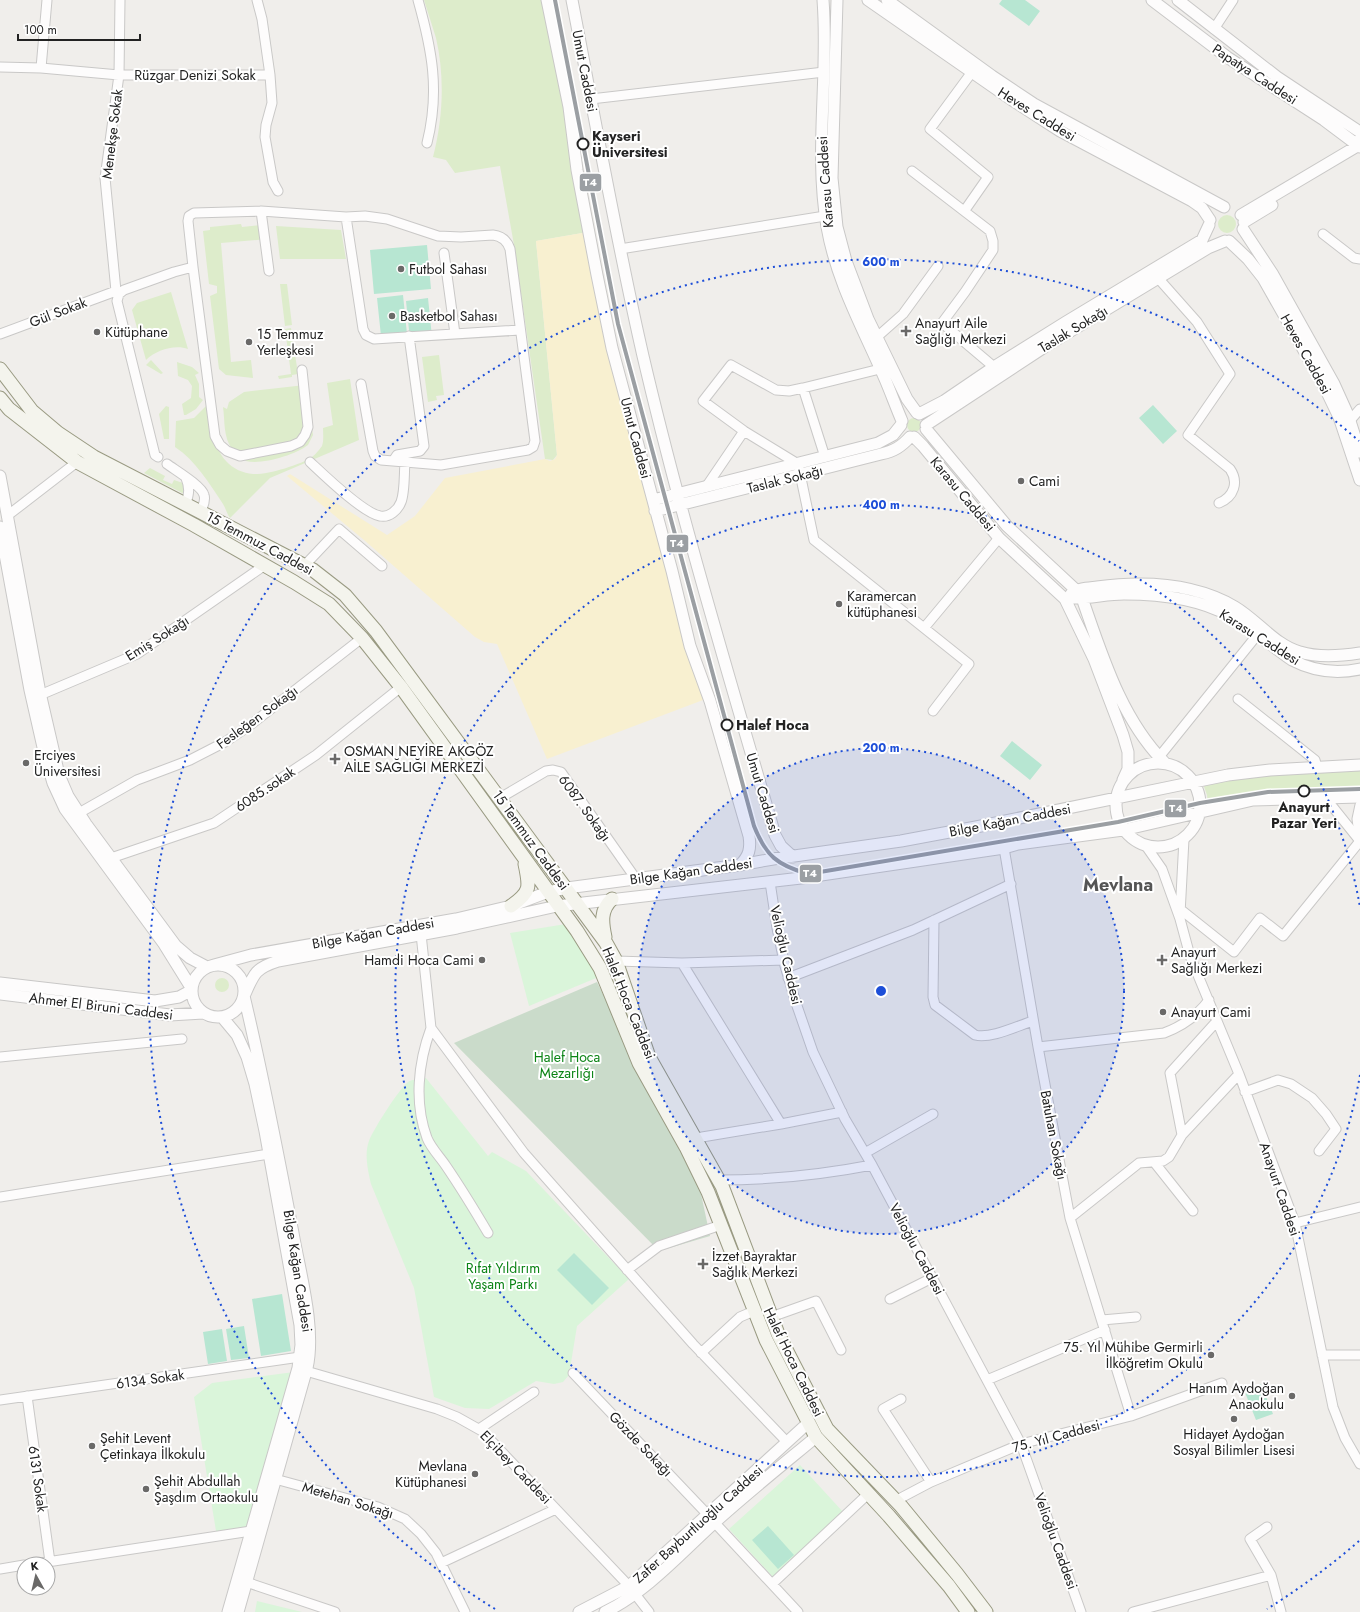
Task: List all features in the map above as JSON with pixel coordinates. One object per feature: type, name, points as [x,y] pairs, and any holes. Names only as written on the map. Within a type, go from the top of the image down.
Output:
[{"type":"main road","name":"15 Temmuz Caddesi","points":[[0,368],[32,411],[58,433],[94,457],[186,503],[313,570],[345,595],[376,631],[578,903]]},
{"type":"main road","points":[[1,402],[10,396],[12,384]]},
{"type":"main road","name":"15 Temmuz Caddesi","points":[[1,402],[77,462],[179,516],[265,565],[329,604],[362,638],[401,687],[557,906]]},
{"type":"main road","points":[[179,516],[186,503]]},
{"type":"main road","points":[[194,525],[201,511]]},
{"type":"main road","points":[[511,906],[524,897],[528,891],[528,881],[524,858]]},
{"type":"main road","points":[[606,943],[602,918],[607,904],[612,899]]},
{"type":"main road","name":"Halef Hoca Caddesi","points":[[578,903],[606,943],[616,961],[649,1057],[696,1138],[718,1180],[778,1334],[827,1429],[895,1500],[957,1574],[986,1612]]},
{"type":"main road","name":"Halef Hoca Caddesi","points":[[557,906],[577,931],[600,968],[639,1063],[686,1146],[708,1192],[766,1340],[816,1437],[949,1586],[968,1612]]},
{"type":"street","points":[[41,68],[47,0]]},
{"type":"street","name":"Menekşe Sokak","points":[[116,291],[105,178],[119,75],[120,0]]},
{"type":"street","points":[[256,0],[262,19],[270,75],[272,103],[266,125],[265,137],[273,182],[278,190]]},
{"type":"street","points":[[418,0],[430,43],[434,75],[434,106],[427,142]]},
{"type":"street","name":"Umut Caddesi","points":[[547,0],[566,91],[577,170],[605,315],[620,381],[690,646],[710,702],[748,831],[751,846],[749,852],[740,865]]},
{"type":"street","name":"Umut Caddesi","points":[[572,0],[620,249],[643,357],[677,494],[706,600],[775,835],[781,846],[793,856]]},
{"type":"street","name":"Karasu Caddesi","points":[[823,0],[824,72],[821,145],[822,188],[825,216],[834,259],[844,291],[880,369],[902,423]]},
{"type":"street","name":"Karasu Caddesi","points":[[837,0],[832,178],[835,211],[846,261],[859,299],[907,399],[918,414]]},
{"type":"street","name":"Heves Caddesi","points":[[868,0],[1060,131],[1192,201],[1202,208],[1210,222]]},
{"type":"street","name":"Heves Caddesi","points":[[887,0],[992,76],[1034,104],[1224,207]]},
{"type":"street","name":"Papatya Caddesi","points":[[1152,0],[1228,57],[1305,107],[1360,146]]},
{"type":"street","name":"Papatya Caddesi","points":[[1178,0],[1277,78],[1360,132]]},
{"type":"street","points":[[1214,29],[1233,0]]},
{"type":"street","name":"Rüzgar Denizi Sokak","points":[[0,67],[41,68],[119,75],[270,75]]},
{"type":"street","points":[[591,99],[824,72]]},
{"type":"street","points":[[965,210],[988,177],[930,129],[972,72]]},
{"type":"street","points":[[1243,222],[1234,208],[1224,207],[1215,212],[1210,222],[1212,234],[1220,240],[1227,241],[1238,237],[1243,222],[1360,146]]},
{"type":"street","points":[[912,170],[990,231],[993,241],[993,250],[942,323],[994,367]]},
{"type":"street","points":[[261,211],[269,271]]},
{"type":"street","points":[[302,370],[308,427],[300,442],[291,446],[245,456],[234,455],[223,448],[215,436],[192,267],[188,221],[191,214],[261,211],[346,217],[365,216],[387,219],[438,236],[461,237],[493,235],[501,237],[507,242],[510,249],[535,441],[533,447],[528,450],[440,465],[380,460],[373,454],[361,384]]},
{"type":"street","points":[[620,249],[825,216]]},
{"type":"street","points":[[346,217],[364,333],[369,337],[374,338],[520,330]]},
{"type":"street","name":"Taslak Sokağı","points":[[918,414],[944,402],[994,367],[1202,240],[1210,222]]},
{"type":"street","name":"Heves Caddesi","points":[[1243,222],[1334,384],[1347,424],[1360,480]]},
{"type":"street","points":[[1323,234],[1354,258],[1360,259]]},
{"type":"street","name":"Taslak Sokağı","points":[[926,427],[1046,346],[1208,248],[1227,241]]},
{"type":"street","name":"Heves Caddesi","points":[[1227,241],[1248,259],[1263,278],[1347,424],[1360,452]]},
{"type":"street","points":[[444,253],[455,334]]},
{"type":"street","points":[[877,337],[903,314],[938,266]]},
{"type":"street","points":[[158,457],[155,455],[117,301],[124,290],[192,267]]},
{"type":"street","points":[[1158,278],[1197,322],[1230,374],[1188,435],[1233,473],[1235,482],[1234,490],[1227,499],[1219,503]]},
{"type":"street","name":"Gül Sokak","points":[[0,334],[116,291]]},
{"type":"street","points":[[393,461],[397,455],[420,451],[424,446],[409,336]]},
{"type":"street","points":[[880,369],[789,391],[776,390],[731,365],[704,401],[744,431],[798,464],[814,540],[969,664],[933,711]]},
{"type":"street","points":[[803,388],[825,457]]},
{"type":"street","points":[[1347,424],[1360,409]]},
{"type":"street","points":[[910,413],[918,414],[924,418],[926,427],[921,435],[912,437],[904,432],[902,423],[904,418],[910,413]]},
{"type":"street","name":"Taslak Sokağı","points":[[654,506],[677,494],[825,457],[886,439],[893,436],[902,423]]},
{"type":"street","name":"Karasu Caddesi","points":[[926,427],[1007,526],[1079,594],[1110,585],[1148,585],[1190,590],[1226,602],[1246,614],[1260,632],[1292,660],[1316,670],[1337,671],[1360,669]]},
{"type":"street","points":[[706,487],[744,431]]},
{"type":"street","name":"Taslak Sokağı","points":[[654,506],[680,505],[893,451],[902,446],[912,437]]},
{"type":"street","name":"Karasu Caddesi","points":[[912,437],[923,446],[999,538],[1065,599]]},
{"type":"street","points":[[7,516],[77,462]]},
{"type":"street","points":[[310,462],[354,502],[377,516],[383,516],[396,510],[402,500],[405,462]]},
{"type":"street","points":[[167,464],[203,493],[204,502],[201,511]]},
{"type":"street","points":[[0,476],[40,695],[59,775],[68,796],[111,858],[176,946],[190,958],[211,966],[228,967],[239,974],[245,987],[240,1007],[235,1012],[222,1018],[215,1018],[203,1013],[194,1002],[192,989],[164,944],[65,809],[53,783],[45,756],[30,690],[0,527]]},
{"type":"street","points":[[186,478],[189,486],[189,496],[186,503]]},
{"type":"street","points":[[305,566],[339,529],[382,566]]},
{"type":"street","points":[[924,628],[999,538]]},
{"type":"street","name":"Emiş Sokağı","points":[[40,695],[137,654],[265,565]]},
{"type":"street","points":[[1079,594],[1102,654],[1120,696],[1137,730],[1162,760],[1181,769],[1194,782],[1198,790],[1199,817],[1193,830],[1184,839],[1172,845],[1159,848],[1146,846],[1134,841],[1123,830],[1118,820],[1115,806],[1116,793],[1128,769],[1128,752],[1097,665],[1065,599],[1079,594]]},
{"type":"street","points":[[1123,780],[1132,771],[1143,765],[1162,760],[1260,632]]},
{"type":"street","name":"Karasu Caddesi","points":[[1260,632],[1298,652],[1333,656],[1360,653]]},
{"type":"street","name":"Fesleğen Sokağı","points":[[79,813],[137,780],[190,760],[225,742],[249,726],[362,638]]},
{"type":"street","name":"6085.sokak","points":[[111,858],[214,823],[316,755],[401,687]]},
{"type":"street","points":[[1238,699],[1315,760],[1317,767]]},
{"type":"street","name":"Bilge Kağan Caddesi","points":[[211,966],[251,955],[456,919],[511,906],[548,892],[567,888],[740,865],[901,841],[1228,775],[1263,771],[1360,765]]},
{"type":"street","name":"6087. Sokağı","points":[[500,798],[546,771],[553,770],[561,772],[636,879]]},
{"type":"street","name":"Bilge Kağan Caddesi","points":[[238,1612],[306,1371],[310,1347],[307,1312],[270,1113],[244,995],[253,975],[261,968],[288,959],[422,934],[557,906],[770,882],[1004,848],[1018,844],[1123,830],[1253,800],[1360,797]]},
{"type":"street","points":[[1321,798],[1332,806],[1360,841]]},
{"type":"street","points":[[1180,908],[1234,952],[1260,918],[1283,936],[1360,841],[1357,819],[1360,805]]},
{"type":"street","points":[[1180,919],[1184,839]]},
{"type":"street","points":[[1146,846],[1162,869],[1180,919]]},
{"type":"street","name":"Batuhan Sokağı","points":[[1004,848],[1033,1021],[1070,1218],[1131,1416]]},
{"type":"street","name":"Velioğlu Caddesi","points":[[770,882],[777,928],[788,978],[813,1052],[842,1112],[872,1164],[1021,1444],[1081,1612]]},
{"type":"street","points":[[788,978],[913,930],[1011,884]]},
{"type":"street","name":"Anayurt Caddesi","points":[[1180,919],[1190,956],[1239,1074],[1295,1223],[1333,1408],[1345,1438],[1360,1464]]},
{"type":"street","points":[[934,920],[932,997],[935,1005],[979,1036],[988,1036],[1033,1021]]},
{"type":"street","points":[[422,934],[431,1028],[424,1050],[419,1084],[420,1108],[428,1140],[457,1182],[488,1233]]},
{"type":"street","points":[[616,961],[682,963],[784,960]]},
{"type":"street","points":[[682,963],[781,1124]]},
{"type":"street","points":[[192,989],[197,976],[211,966]]},
{"type":"street","name":"Ahmet El Biruni Caddesi","points":[[0,983],[156,1001],[179,997],[192,989]]},
{"type":"street","name":"Ahmet El Biruni Caddesi","points":[[0,994],[170,1015],[203,1013]]},
{"type":"street","points":[[1038,1047],[1164,1033],[1179,1027],[1192,1018],[1209,1000]]},
{"type":"street","name":"Bilge Kağan Caddesi","points":[[222,1018],[237,1035],[247,1057],[255,1084],[300,1325],[300,1357],[228,1612]]},
{"type":"street","points":[[1182,1135],[1170,1073],[1217,1020]]},
{"type":"street","points":[[431,1028],[524,1153],[701,1353],[787,1442]]},
{"type":"street","points":[[0,1057],[182,1039]]},
{"type":"street","points":[[1070,1218],[1139,1163],[1154,1162],[1168,1157],[1182,1135],[1239,1074]]},
{"type":"street","points":[[1245,1092],[1278,1080],[1291,1084],[1305,1092],[1326,1114],[1336,1129],[1319,1151]]},
{"type":"street","points":[[696,1138],[842,1112]]},
{"type":"street","points":[[865,1153],[933,1114]]},
{"type":"street","points":[[0,1196],[269,1154]]},
{"type":"street","points":[[1154,1162],[1193,1211]]},
{"type":"street","points":[[718,1180],[767,1179],[802,1176],[872,1164]]},
{"type":"street","points":[[1295,1223],[1360,1206]]},
{"type":"street","points":[[627,1270],[659,1246],[721,1225]]},
{"type":"street","points":[[890,1299],[932,1278]]},
{"type":"street","points":[[771,1317],[816,1301],[841,1350]]},
{"type":"street","points":[[701,1353],[740,1317],[754,1311]]},
{"type":"street","points":[[1102,1320],[1136,1317]]},
{"type":"street","points":[[987,1380],[1105,1330]]},
{"type":"street","points":[[1322,1354],[1360,1354]]},
{"type":"street","name":"6134 Sokak","points":[[0,1400],[300,1357]]},
{"type":"street","name":"Elçibey Caddesi","points":[[306,1371],[437,1409],[457,1417],[479,1429],[632,1590],[649,1612]]},
{"type":"street","name":"Gözde Sokağı","points":[[573,1373],[798,1612]]},
{"type":"street","name":"75. Yıl Caddesi","points":[[895,1500],[931,1482],[1021,1444],[1131,1416],[1222,1383]]},
{"type":"street","points":[[479,1429],[534,1392]]},
{"type":"street","name":"6131 Sokak","points":[[27,1396],[49,1556]]},
{"type":"street","points":[[901,1399],[883,1409],[931,1482]]},
{"type":"street","name":"Zafer Bayburtluoğlu Caddesi","points":[[605,1612],[632,1590],[711,1519],[787,1442],[808,1423]]},
{"type":"street","name":"Zafer Bayburtluoğlu Caddesi","points":[[711,1519],[742,1498],[816,1437]]},
{"type":"street","name":"Metehan Sokağı","points":[[275,1479],[378,1507],[405,1519],[421,1534],[436,1553],[465,1612]]},
{"type":"street","points":[[772,1584],[868,1494]]},
{"type":"street","points":[[441,1563],[556,1509]]},
{"type":"street","points":[[1267,1527],[1250,1539],[1271,1575],[1281,1612]]},
{"type":"street","points":[[56,1561],[251,1531]]},
{"type":"street","points":[[0,1569],[16,1566]]},
{"type":"street","points":[[1133,1612],[1271,1575]]},
{"type":"street","points":[[246,1582],[335,1612]]},
{"type":"street","name":"Zafer Bayburtluoğlu Caddesi","points":[[578,1612],[632,1590]]},
{"type":"green space","points":[[424,0],[542,0],[559,78],[588,232],[536,241],[557,455],[553,460],[545,459],[514,245],[500,166],[455,173],[446,160],[433,157],[441,113],[442,83],[436,38]]},
{"type":"green space","points":[[1002,0],[1025,0],[1040,11],[1029,26],[999,4]]},
{"type":"green space","points":[[1223,215],[1231,215],[1236,220],[1234,231],[1231,233],[1223,233],[1218,228],[1218,220]]},
{"type":"green space","points":[[241,224],[242,227],[261,225],[269,239],[221,243],[231,362],[251,360],[253,378],[226,375],[219,369],[210,296],[217,293],[217,286],[209,284],[203,231],[210,230],[210,227]]},
{"type":"green space","points":[[276,226],[341,230],[346,259],[280,259]]},
{"type":"green space","name":"Futbol Sahası","points":[[427,245],[431,289],[374,294],[370,250]]},
{"type":"green space","points":[[280,284],[287,284],[292,325],[285,326]]},
{"type":"green space","points":[[171,292],[188,349],[177,347],[166,349],[155,353],[146,360],[132,310],[137,303]]},
{"type":"green space","name":"Basketbol Sahası","points":[[403,295],[407,334],[381,336],[377,298]]},
{"type":"green space","points":[[428,298],[432,337],[410,340],[406,301]]},
{"type":"green space","points":[[291,328],[298,374],[292,375],[292,377],[279,379],[278,376],[291,374],[285,329]]},
{"type":"green space","points":[[439,355],[444,395],[436,396],[437,400],[428,402],[422,357]]},
{"type":"green space","points":[[151,360],[163,373],[161,374],[146,365]]},
{"type":"green space","points":[[177,362],[192,367],[199,373],[195,375],[199,384],[199,397],[203,400],[196,409],[186,415],[184,415],[182,404],[191,398],[192,386],[188,380],[178,376]]},
{"type":"green space","points":[[350,379],[359,440],[270,478],[230,518],[223,504],[202,473],[183,453],[175,447],[176,421],[194,418],[208,404],[218,449],[226,461],[238,470],[246,473],[259,474],[283,469],[300,463],[312,457],[317,452],[323,444],[323,428],[333,425],[327,383]]},
{"type":"green space","points":[[305,385],[313,435],[308,445],[287,456],[261,462],[246,461],[236,454],[227,439],[223,407],[227,409],[229,402],[244,392]]},
{"type":"green space","points":[[1153,405],[1177,431],[1163,444],[1139,418]]},
{"type":"green space","points":[[166,406],[169,407],[169,439],[164,439],[159,414]]},
{"type":"green space","points":[[914,418],[919,420],[921,425],[919,430],[914,432],[909,430],[907,425],[909,420]]},
{"type":"green space","points":[[150,468],[165,476],[163,480],[172,484],[174,480],[183,483],[186,495],[144,473]]},
{"type":"green space","points":[[1012,741],[1042,765],[1030,780],[1000,756]]},
{"type":"green space","points":[[1360,769],[1360,792],[1208,806],[1207,795],[1203,784],[1247,777]]},
{"type":"green space","points":[[566,924],[601,976],[529,1006],[510,933]]},
{"type":"green space","points":[[219,978],[225,978],[229,982],[229,988],[225,992],[219,992],[215,988],[215,982]]},
{"type":"green space","name":"Halef Hoca Mezarlığı","points":[[597,982],[695,1177],[701,1194],[710,1236],[659,1251],[454,1043]]},
{"type":"green space","name":"Rıfat Yıldırım Yaşam Parkı","points":[[426,1078],[488,1156],[492,1152],[526,1171],[629,1279],[577,1326],[569,1375],[563,1382],[554,1384],[536,1381],[489,1409],[465,1408],[434,1397],[414,1288],[371,1184],[369,1174],[367,1151],[369,1141],[381,1119],[408,1082]]},
{"type":"green space","points":[[574,1253],[609,1288],[592,1305],[557,1270]]},
{"type":"green space","points":[[282,1294],[291,1351],[261,1356],[252,1299]]},
{"type":"green space","points":[[244,1326],[249,1358],[231,1360],[226,1329]]},
{"type":"green space","points":[[222,1329],[227,1361],[208,1364],[203,1332]]},
{"type":"green space","points":[[294,1372],[248,1530],[216,1531],[194,1397],[212,1383]]},
{"type":"green space","points":[[1261,1384],[1273,1414],[1256,1420],[1244,1390]]},
{"type":"green space","points":[[800,1465],[844,1513],[773,1577],[729,1529]]},
{"type":"green space","points":[[768,1526],[794,1555],[778,1569],[752,1540]]},
{"type":"green space","points":[[257,1601],[302,1612],[255,1612]]},
{"type":"sand","points":[[588,232],[653,500],[711,697],[547,759],[497,644],[484,642],[475,637],[364,540],[287,476],[290,474],[387,535],[415,516],[445,478],[545,459],[550,461],[555,459],[557,455],[536,241]]},
{"type":"transit line","name":"T4","points":[[555,0],[618,324],[754,826],[763,845],[774,858],[788,867],[808,874],[1118,822],[1200,803],[1268,792],[1360,789]]},
{"type":"place","name":"Kayseri Üniversitesi","points":[[583,144]]},
{"type":"place","name":"Futbol Sahası","points":[[401,269]]},
{"type":"place","name":"Basketbol Sahası","points":[[392,316]]},
{"type":"place","name":"Anayurt Aile Sağlığı Merkezi","points":[[906,331]]},
{"type":"place","name":"Kütüphane","points":[[97,332]]},
{"type":"place","name":"15 Temmuz Yerleşkesi","points":[[249,342]]},
{"type":"place","name":"Cami","points":[[1021,481]]},
{"type":"place","name":"Karamercan kütüphanesi","points":[[839,604]]},
{"type":"place","name":"Halef Hoca","points":[[727,725]]},
{"type":"place","name":"OSMAN NEYİRE AKGÖZ AİLE SAĞLIĞI MERKEZİ","points":[[335,759]]},
{"type":"place","name":"Erciyes Üniversitesi","points":[[26,763]]},
{"type":"place","name":"Anayurt Pazar Yeri","points":[[1304,791]]},
{"type":"place","name":"Hamdi Hoca Cami","points":[[482,960]]},
{"type":"place","name":"Anayurt Sağlığı Merkezi","points":[[1162,960]]},
{"type":"place","name":"Anayurt Cami","points":[[1163,1012]]},
{"type":"place","name":"İzzet Bayraktar Sağlık Merkezi","points":[[703,1264]]},
{"type":"place","name":"75. Yıl Mühibe Germirli İlköğretim Okulu","points":[[1211,1355]]},
{"type":"place","name":"Hanım Aydoğan Anaokulu","points":[[1292,1396]]},
{"type":"place","name":"Hidayet Aydoğan Sosyal Bilimler Lisesi","points":[[1234,1419]]},
{"type":"place","name":"Şehit Levent Çetinkaya İlkokulu","points":[[92,1446]]},
{"type":"place","name":"Mevlana Kütüphanesi","points":[[475,1474]]},
{"type":"place","name":"Şehit Abdullah Şaşdım Ortaokulu","points":[[146,1489]]},
{"type":"district","name":"Mevlana","points":[[1118,885]]}]
